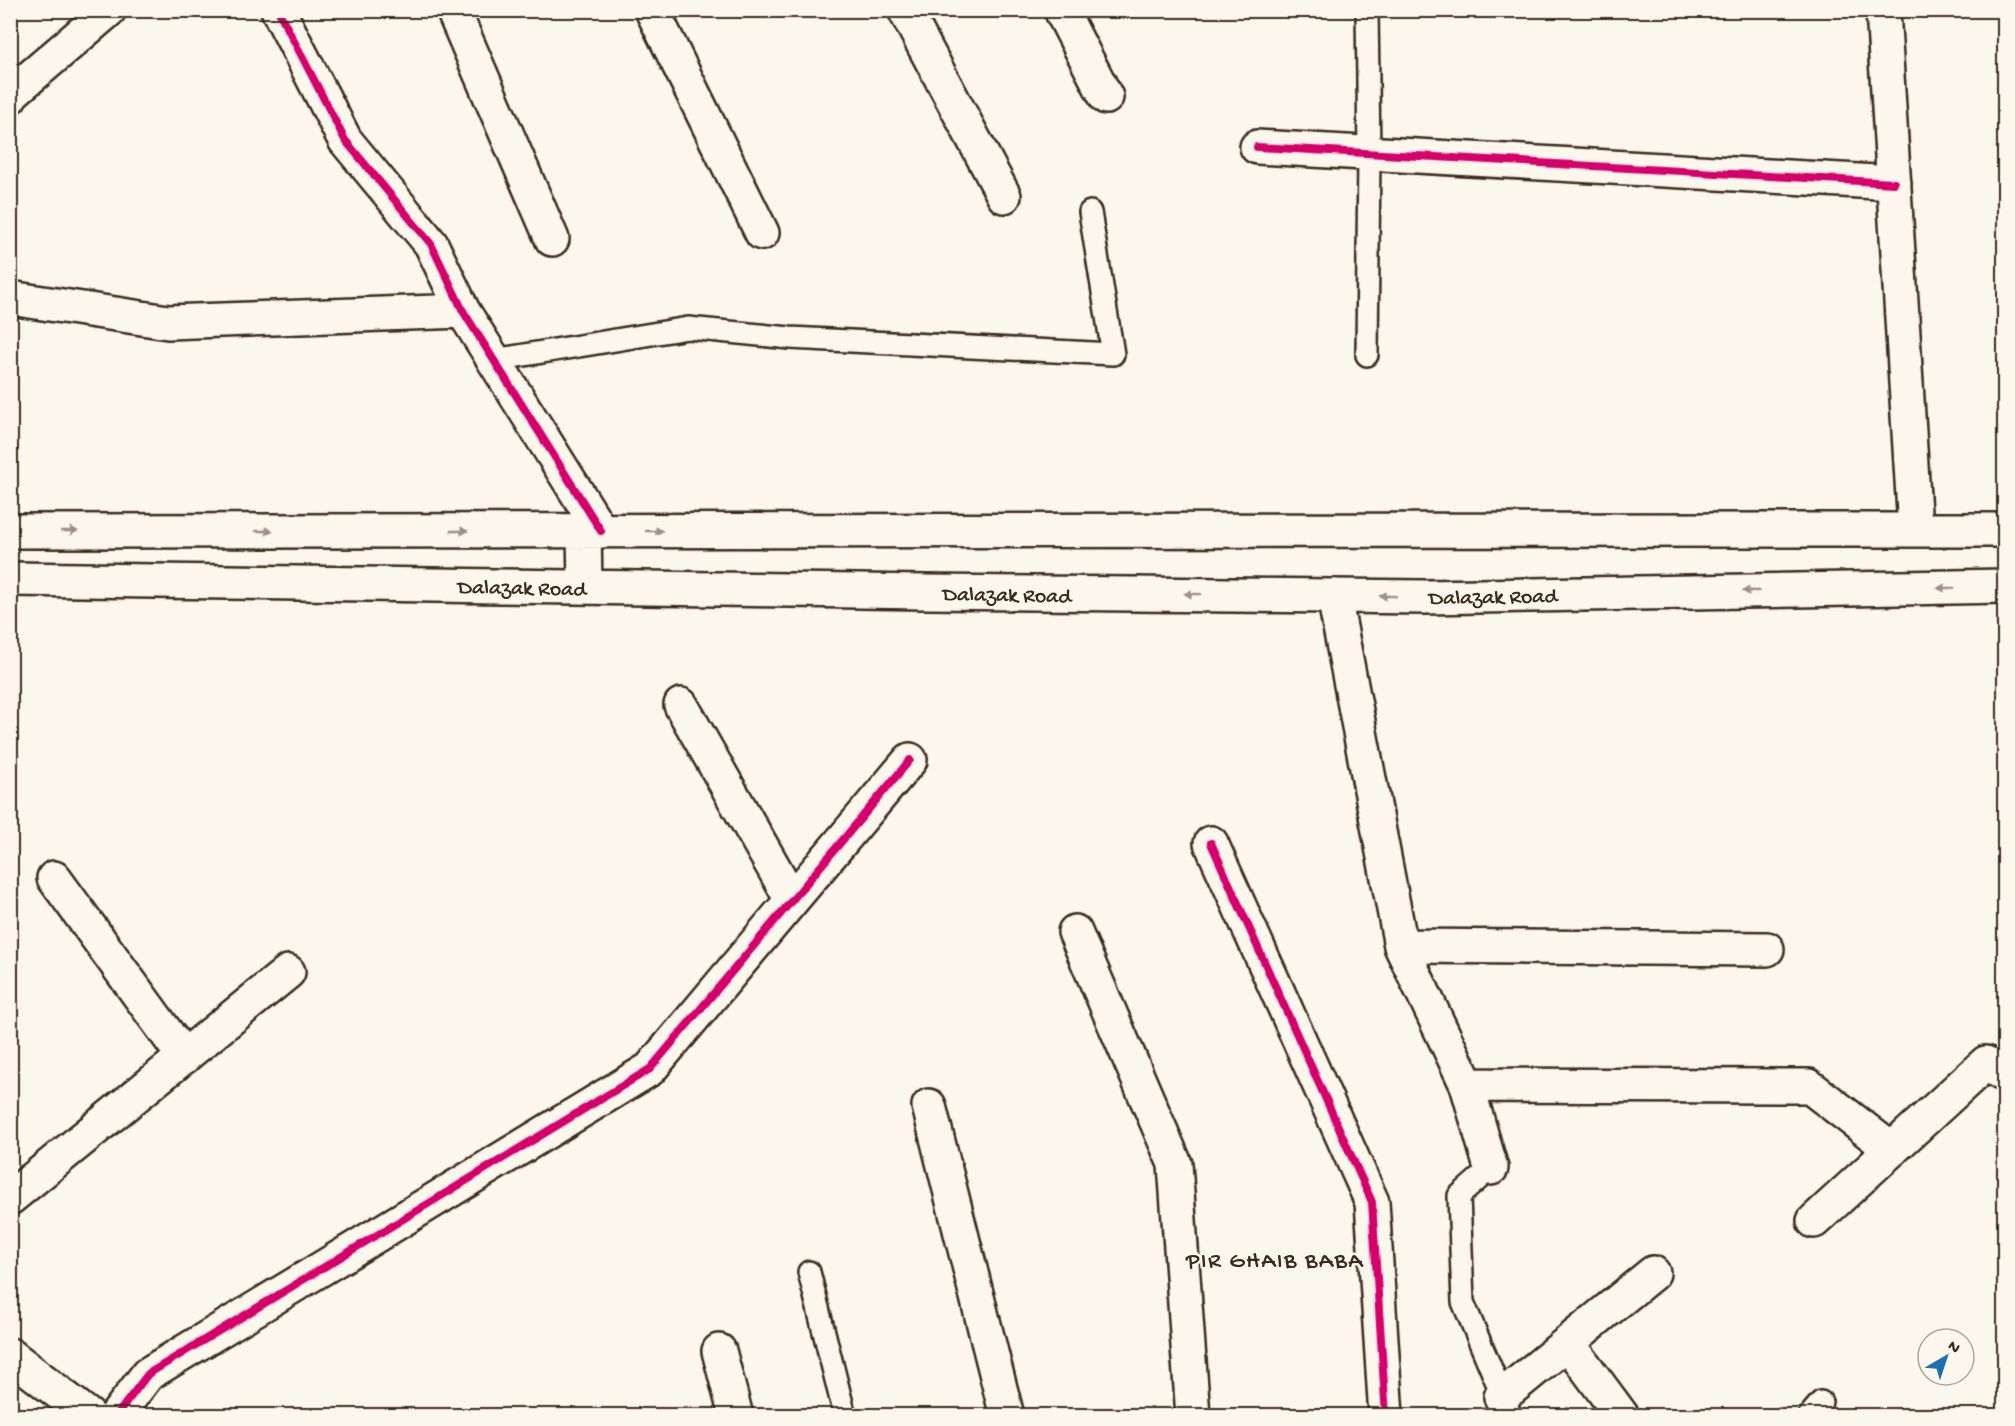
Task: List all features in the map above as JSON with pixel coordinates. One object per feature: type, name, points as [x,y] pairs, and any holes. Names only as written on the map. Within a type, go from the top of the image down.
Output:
[{"type":"street","points":[[11,94],[109,10]]},
{"type":"street","points":[[278,10],[345,140],[431,244],[463,311],[593,530],[585,587]]},
{"type":"street","points":[[453,10],[552,239]]},
{"type":"street","points":[[652,10],[762,233]]},
{"type":"street","points":[[905,10],[1004,196]]},
{"type":"street","points":[[1061,10],[1106,97]]},
{"type":"street","points":[[1883,10],[1915,529]]},
{"type":"street","points":[[1257,147],[1894,183]]},
{"type":"street","points":[[10,298],[168,322],[463,311]]},
{"type":"street","points":[[10,531],[2004,530]]},
{"type":"street","name":"Dalazak Road","points":[[10,579],[1438,597],[2004,586]]},
{"type":"street","points":[[1334,596],[1401,946],[1467,1086],[1491,1168]]},
{"type":"street","points":[[681,705],[792,900]]},
{"type":"street","points":[[116,1416],[148,1374],[650,1069],[909,760]]},
{"type":"street","points":[[1211,843],[1372,1202],[1386,1416]]},
{"type":"street","points":[[54,878],[184,1057]]},
{"type":"street","points":[[1075,932],[1175,1164],[1192,1416]]},
{"type":"street","points":[[1401,946],[1767,949]]},
{"type":"street","points":[[10,1198],[288,972]]},
{"type":"street","points":[[1814,1221],[1986,1063],[2004,1075]]},
{"type":"street","points":[[1467,1086],[1809,1086],[1892,1150]]},
{"type":"street","points":[[928,1106],[1007,1416]]},
{"type":"street","points":[[1506,1406],[1568,1343],[1653,1273]]},
{"type":"street","points":[[1568,1343],[1622,1416]]},
{"type":"street","points":[[719,1351],[736,1416]]},
{"type":"street","points":[[10,1355],[89,1416]]},
{"type":"lane","points":[[1367,10],[1369,153],[1367,355]]},
{"type":"lane","points":[[494,360],[688,328],[790,338],[1113,354],[1090,212]]},
{"type":"lane","points":[[1491,1168],[1459,1196],[1463,1302],[1506,1406]]},
{"type":"lane","points":[[809,1272],[845,1416]]},
{"type":"cycle path","points":[[278,10],[345,140],[431,244],[463,311],[601,531]]},
{"type":"cycle path","points":[[1257,147],[1894,183]]},
{"type":"cycle path","points":[[116,1416],[148,1374],[650,1069],[910,760]]},
{"type":"cycle path","points":[[1211,843],[1372,1202],[1386,1416]]},
{"type":"district","name":"PIR GHAIB BABA","points":[[1275,1259]]}]
